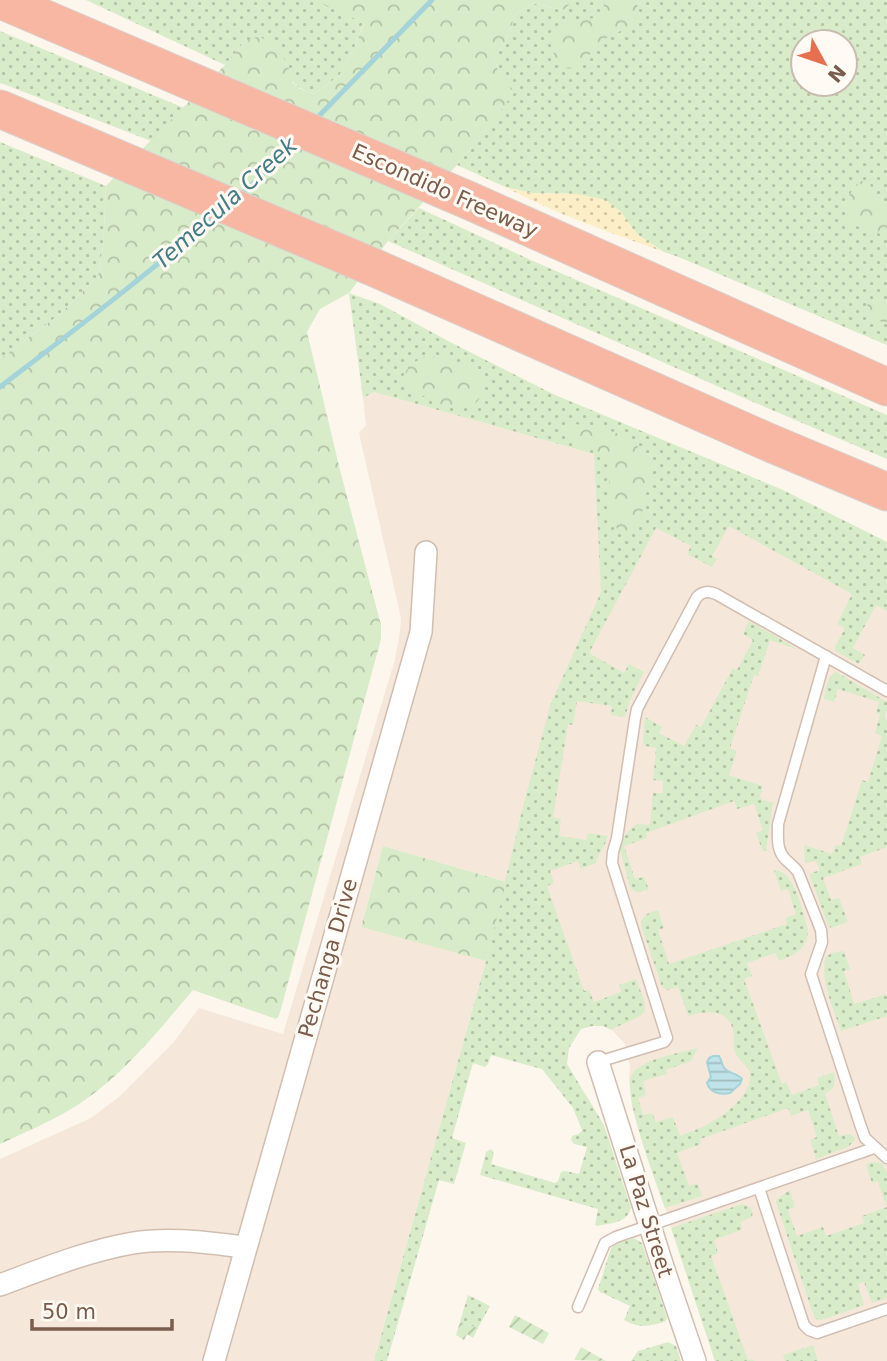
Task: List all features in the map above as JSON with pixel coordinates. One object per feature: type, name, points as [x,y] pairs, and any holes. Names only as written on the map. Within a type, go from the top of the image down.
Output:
[{"type":"highway","name":"Escondido Freeway","points":[[1,0],[460,197],[877,381]]},
{"type":"highway","points":[[0,109],[375,268],[872,486],[887,513]]},
{"type":"street","name":"Pechanga Drive","points":[[214,1361],[421,632],[426,552]]},
{"type":"street","name":"La Paz Street","points":[[598,1062],[695,1361]]},
{"type":"street","points":[[0,1285],[55,1264],[135,1243],[199,1241],[246,1247]]},
{"type":"lane","points":[[598,1062],[664,1042],[667,1038],[612,863],[638,709],[697,597],[702,593],[716,594],[887,691]]},
{"type":"lane","points":[[826,656],[778,824],[778,848],[798,872],[821,930],[822,942],[811,974],[860,1124],[865,1138],[887,1158]]},
{"type":"lane","points":[[578,1307],[605,1243],[616,1237],[874,1148]]},
{"type":"lane","points":[[759,1188],[804,1325],[809,1330],[817,1333],[887,1309]]},
{"type":"shaded area","points":[[374,392],[594,454],[887,607],[887,1361],[715,1361],[632,1107],[630,1067],[625,1044],[612,1030],[603,1026],[581,1029],[521,813],[506,882],[383,846],[361,926],[486,961],[374,1361],[0,1361],[0,1159],[91,1118],[120,1096],[173,1043],[199,1008],[283,1034],[395,659],[400,631],[401,618],[359,433],[366,425],[363,398]]},
{"type":"green space","points":[[86,0],[365,0],[364,22],[339,76],[313,94],[294,83],[287,63],[243,43],[225,65]]},
{"type":"green space","points":[[313,0],[574,0],[563,10],[532,3],[516,14],[504,44],[494,56],[499,74],[515,92],[457,165],[388,241],[349,293],[320,309],[307,332],[381,625],[381,639],[279,1016],[276,1019],[193,990],[141,1050],[97,1091],[63,1114],[0,1144],[0,359],[60,314],[98,276],[103,247],[106,186],[225,65],[243,43],[256,37],[266,39],[276,47],[287,63],[293,83],[313,94],[339,76],[364,23]]},
{"type":"green space","points":[[574,0],[887,0],[887,345],[664,252],[638,235],[620,211],[578,194],[532,193],[505,187],[457,165],[514,93],[499,74],[494,56],[504,44],[516,14],[532,3],[562,10]]},
{"type":"green space","points":[[605,0],[635,0],[638,7],[633,25],[604,40],[576,67],[564,68],[556,59],[550,38],[566,24],[596,16],[603,8]]},
{"type":"green space","points":[[0,31],[184,108],[151,141],[0,83]]},
{"type":"green space","points":[[0,142],[106,186],[103,247],[98,276],[60,314],[0,359]]},
{"type":"green space","points":[[861,181],[869,182],[879,205],[887,208],[887,236],[850,224],[845,211],[846,201]]},
{"type":"green space","points":[[419,208],[533,261],[887,415],[887,459],[388,241]]},
{"type":"green space","points":[[349,293],[380,304],[553,394],[783,490],[887,542],[887,611],[876,605],[853,648],[865,655],[859,664],[835,651],[844,630],[837,624],[852,594],[729,526],[712,556],[717,559],[712,567],[687,554],[691,546],[656,528],[589,653],[624,673],[629,664],[644,672],[625,717],[611,715],[612,706],[577,701],[573,725],[568,724],[553,817],[561,819],[559,836],[586,840],[588,833],[608,836],[596,863],[581,869],[578,861],[550,871],[554,883],[547,886],[584,991],[589,990],[594,1002],[621,992],[619,985],[636,979],[644,1001],[645,1008],[641,1015],[612,1030],[603,1026],[581,1029],[569,1048],[567,1064],[604,1125],[631,1208],[626,1217],[597,1226],[598,1209],[480,1175],[486,1152],[491,1149],[494,1154],[491,1164],[555,1183],[561,1172],[579,1174],[587,1147],[574,1144],[571,1140],[572,1136],[582,1130],[573,1108],[542,1069],[491,1055],[485,1067],[473,1063],[452,1138],[466,1143],[454,1184],[439,1180],[387,1361],[374,1361],[486,961],[551,703],[601,592],[594,454],[374,392],[363,398]]},
{"type":"green space","points":[[876,300],[887,305],[887,323],[875,320],[868,313],[867,305]]},
{"type":"green space","points":[[425,356],[449,359],[469,368],[481,379],[482,396],[474,405],[457,408],[440,404],[413,391],[402,378],[410,365]]},
{"type":"green space","points":[[566,422],[614,432],[631,439],[648,458],[651,477],[641,521],[631,534],[620,532],[611,520],[608,502],[610,468],[603,457],[592,448],[573,443],[565,435]]},
{"type":"green space","points":[[749,621],[799,650],[770,640],[758,676],[754,675],[730,748],[737,751],[729,775],[763,786],[761,799],[773,803],[766,850],[763,852],[756,833],[763,830],[754,804],[737,809],[734,801],[646,833],[647,838],[624,846],[635,879],[644,877],[649,890],[636,892],[630,887],[621,846],[625,835],[634,826],[650,824],[653,793],[663,793],[663,781],[653,780],[656,748],[643,744],[645,717],[662,727],[659,733],[684,746],[696,725],[701,727],[733,668],[737,670],[753,640],[743,634]]},
{"type":"green space","points":[[836,672],[887,702],[884,718],[887,720],[887,847],[860,857],[862,864],[823,878],[831,900],[839,898],[848,922],[831,928],[809,874],[820,870],[816,861],[805,863],[804,845],[832,854],[836,845],[841,846],[862,780],[868,782],[882,736],[875,733],[880,714],[876,713],[879,702],[838,689],[834,702],[824,699],[829,680]]},
{"type":"green space","points":[[383,846],[506,882],[486,961],[361,927]]},
{"type":"green space","points":[[774,870],[782,872],[793,885],[808,929],[806,942],[800,950],[779,961],[775,953],[747,963],[752,976],[744,979],[782,1084],[786,1082],[792,1095],[819,1085],[817,1078],[834,1072],[834,1085],[825,1094],[839,1136],[847,1134],[855,1140],[848,1147],[816,1159],[810,1140],[817,1137],[808,1110],[791,1116],[788,1108],[700,1139],[701,1144],[677,1153],[689,1186],[697,1183],[702,1196],[665,1208],[635,1117],[630,1082],[633,1073],[646,1063],[698,1048],[691,1061],[666,1070],[667,1074],[643,1081],[646,1095],[638,1098],[643,1115],[652,1113],[656,1122],[673,1117],[680,1136],[700,1128],[728,1111],[747,1090],[750,1074],[735,1052],[733,1030],[726,1018],[708,1012],[688,1016],[678,987],[667,990],[662,987],[641,925],[642,921],[646,914],[658,910],[664,928],[658,930],[669,964],[787,924],[785,918],[796,914],[788,889],[781,891]]},
{"type":"green space","points":[[844,951],[850,969],[844,971],[854,1004],[887,994],[887,1016],[841,1031],[828,995],[824,968],[825,958],[831,953]]},
{"type":"green space","points":[[872,1162],[881,1163],[887,1172],[887,1207],[878,1181],[872,1183],[866,1165]]},
{"type":"green space","points":[[790,1190],[795,1207],[788,1210],[797,1236],[823,1227],[826,1236],[864,1223],[862,1216],[887,1207],[887,1298],[872,1303],[864,1282],[858,1284],[864,1305],[816,1319],[776,1202],[778,1198]]},
{"type":"green space","points":[[742,1204],[750,1208],[752,1217],[740,1222],[742,1230],[714,1240],[718,1253],[711,1256],[748,1360],[754,1361],[715,1361],[671,1228]]},
{"type":"green space","points":[[634,1238],[642,1243],[667,1318],[665,1322],[644,1326],[624,1320],[630,1306],[598,1289],[611,1248]]},
{"type":"green space","points":[[468,1295],[490,1306],[478,1328],[460,1322]]},
{"type":"green space","points":[[515,1315],[549,1333],[543,1344],[509,1327]]},
{"type":"green space","points":[[460,1322],[478,1328],[473,1338],[467,1334],[464,1340],[456,1335]]},
{"type":"green space","points":[[668,1342],[676,1346],[681,1361],[631,1361],[638,1351]]},
{"type":"green space","points":[[813,1345],[818,1361],[785,1361],[783,1355]]},
{"type":"green space","points":[[581,1347],[606,1361],[574,1360]]},
{"type":"sand","points":[[505,187],[532,193],[578,194],[605,200],[620,211],[638,235],[664,252],[563,214]]},
{"type":"water","points":[[713,1056],[719,1056],[725,1069],[742,1079],[730,1093],[716,1092],[708,1086],[711,1077],[707,1062]]},
{"type":"waterway","name":"Temecula Creek","points":[[314,121],[432,0]]},
{"type":"waterway","name":"Temecula Creek","points":[[240,195],[295,140]]},
{"type":"waterway","name":"Temecula Creek","points":[[0,387],[137,281],[216,215]]}]
